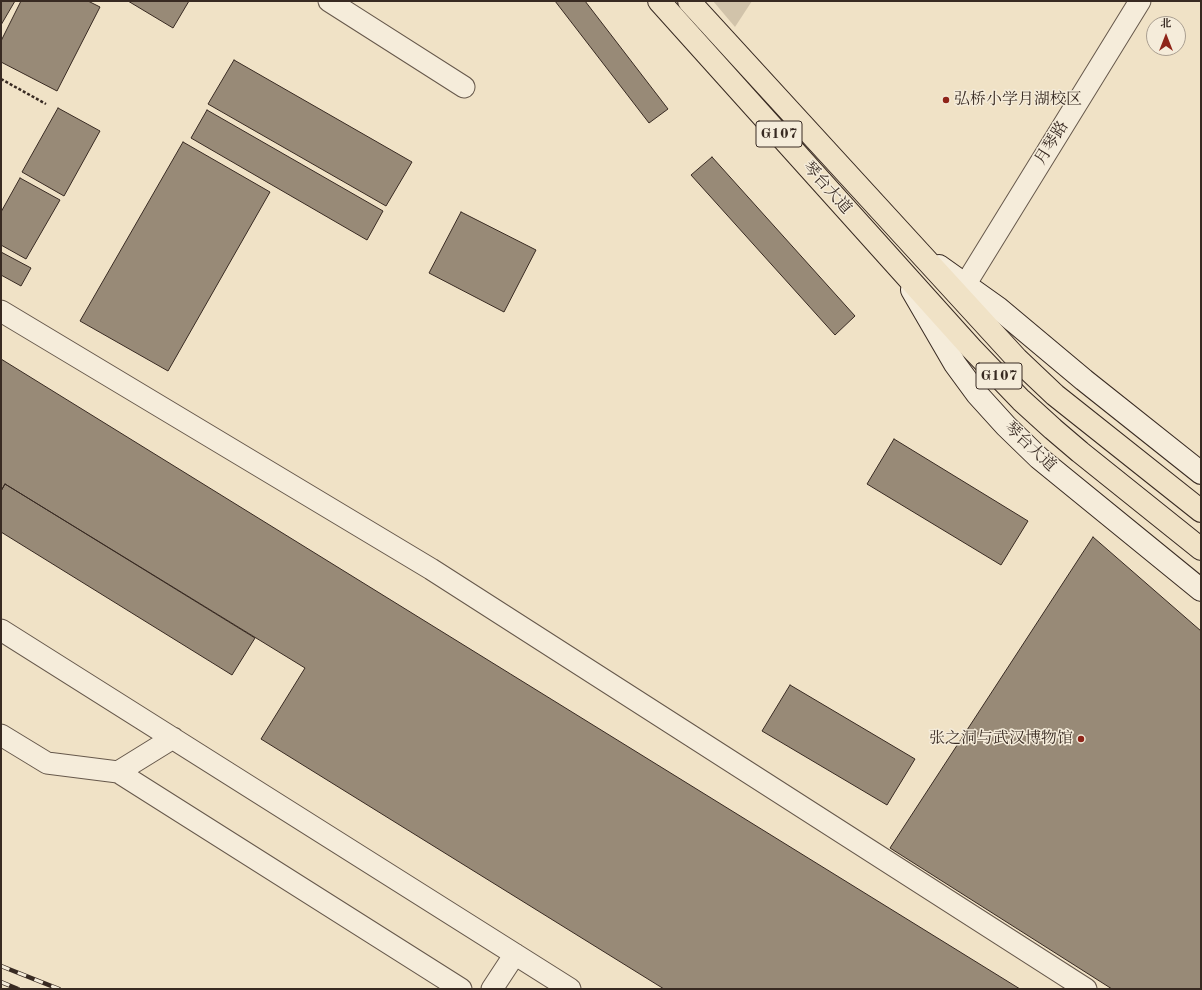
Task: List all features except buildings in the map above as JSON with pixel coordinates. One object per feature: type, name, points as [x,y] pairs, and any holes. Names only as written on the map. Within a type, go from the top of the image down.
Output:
[{"type":"highway","name":"琴台大道","points":[[659,1],[971,348],[1021,400],[1053,429],[1201,549]]},
{"type":"highway","name":"琴台大道","points":[[689,1],[1017,359],[1055,395],[1201,511]]},
{"type":"main road","name":"琴台大道","points":[[918,250],[998,308],[1084,380],[1201,473]]},
{"type":"main road","name":"琴台大道","points":[[899,268],[955,364],[977,394],[1006,426],[1039,458],[1201,590]]},
{"type":"street","points":[[329,1],[464,87]]},
{"type":"street","name":"月琴路","points":[[965,285],[1140,1]]},
{"type":"street","points":[[1,311],[431,569],[1086,989]]},
{"type":"street","points":[[1,630],[570,989]]},
{"type":"street","points":[[1,736],[47,763],[118,772],[461,989]]},
{"type":"street","points":[[118,772],[173,738]]},
{"type":"street","points":[[492,989],[516,954]]},
{"type":"path","points":[[1,79],[46,104]]},
{"type":"shaded area","points":[[713,1],[752,1],[735,27]]},
{"type":"railway","points":[[1,966],[59,989]]},
{"type":"railway","points":[[1,982],[18,989]]},
{"type":"place","name":"弘桥小学月湖校区","points":[[946,100]]},
{"type":"place","name":"张之洞与武汉博物馆","points":[[1081,739]]}]
